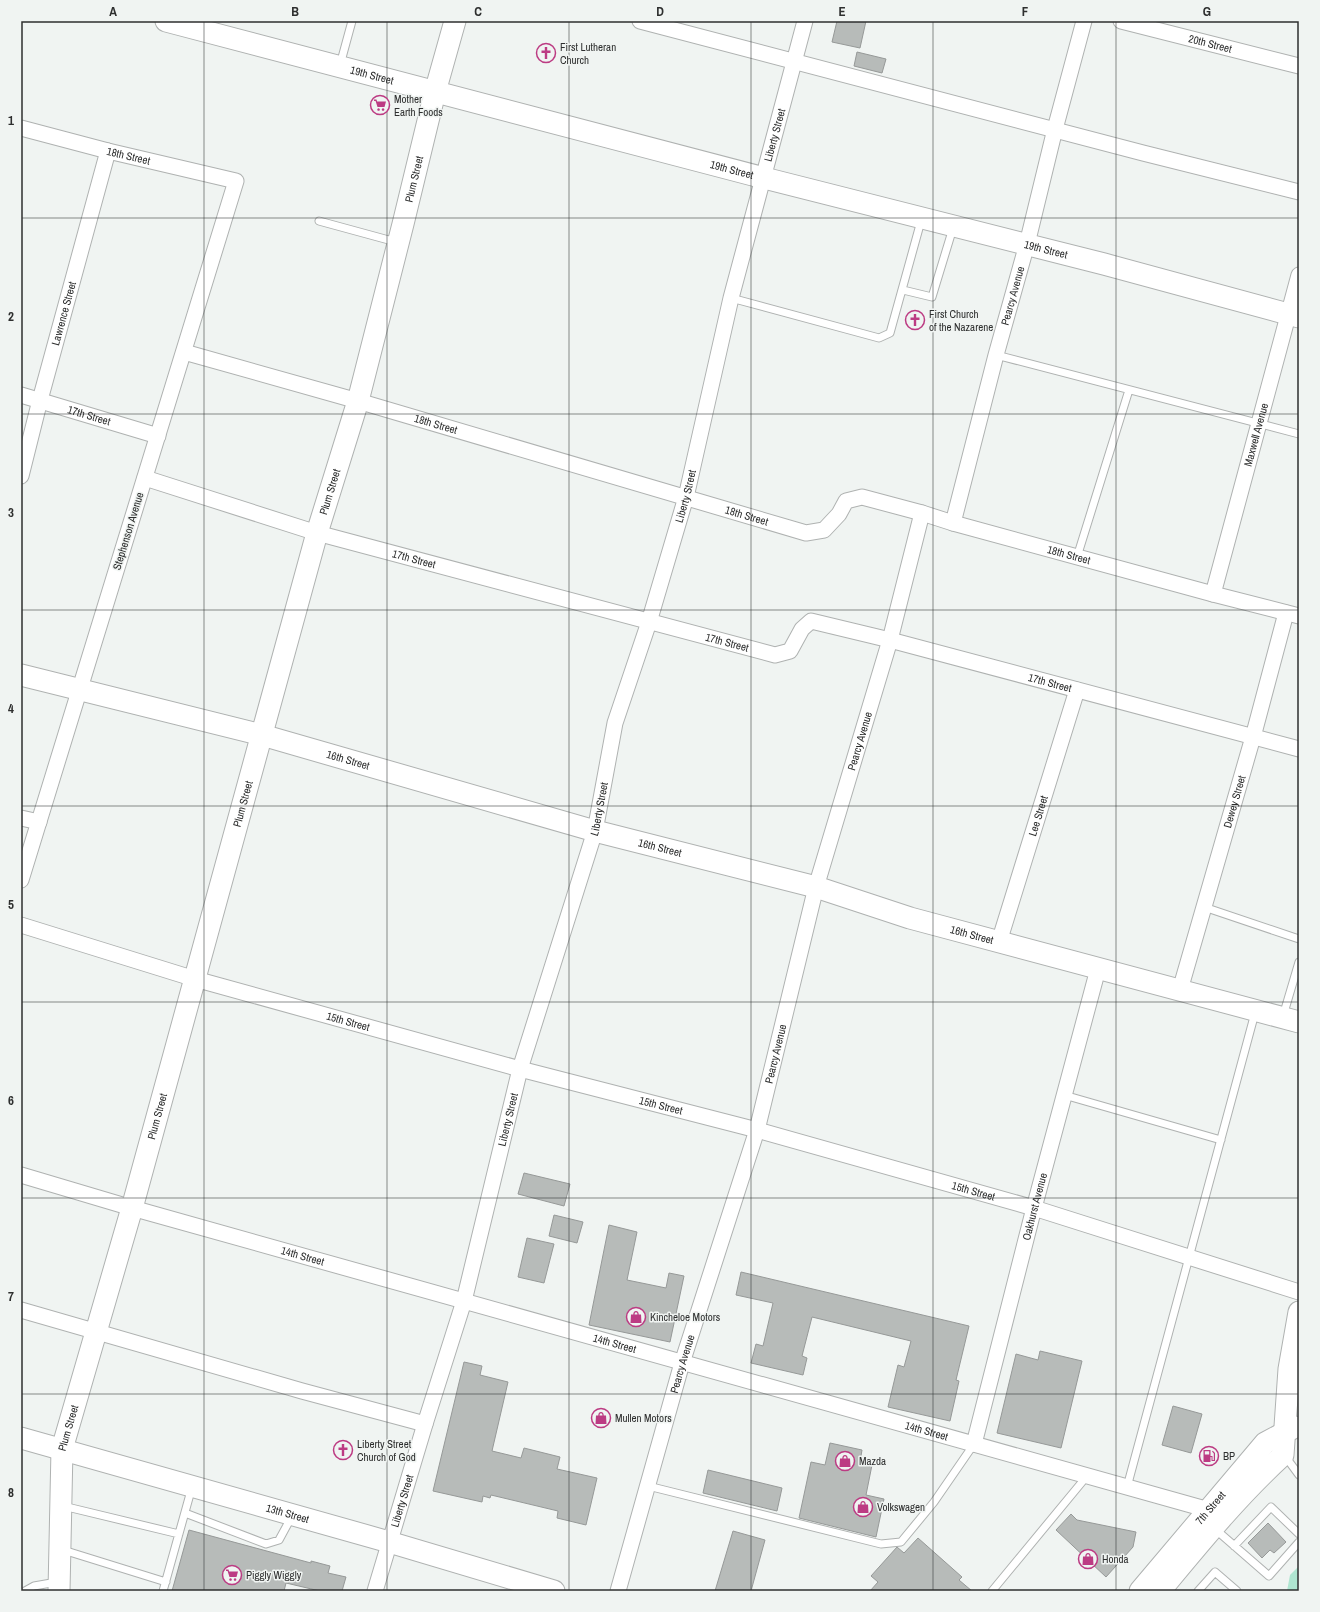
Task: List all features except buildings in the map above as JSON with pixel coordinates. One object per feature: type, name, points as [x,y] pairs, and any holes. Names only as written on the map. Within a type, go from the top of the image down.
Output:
[{"type":"street","name":"19th Street","points":[[166,21],[764,178],[1104,264],[1294,316]]},
{"type":"street","name":"Plum Street","points":[[59,1586],[62,1449],[132,1208],[317,533],[358,401],[435,92],[455,21]]},
{"type":"street","points":[[640,21],[1299,192]]},
{"type":"street","name":"Liberty Street","points":[[375,1591],[464,1301],[520,1069],[595,831],[616,723],[649,622],[686,497],[731,298],[805,21]]},
{"type":"street","name":"Pearcy Avenue","points":[[953,523],[1084,21]]},
{"type":"street","name":"20th Street","points":[[1121,21],[1299,66]]},
{"type":"street","name":"18th Street","points":[[21,128],[236,182]]},
{"type":"street","name":"Lawrence Street","points":[[21,476],[40,400],[108,151]]},
{"type":"street","name":"Stephenson Avenue","points":[[21,880],[236,182]]},
{"type":"street","name":"Maxwell Avenue","points":[[1213,594],[1259,424],[1294,316],[1299,275]]},
{"type":"street","name":"18th Street","points":[[184,352],[358,401],[806,533],[824,530],[838,514],[846,501],[862,497],[1213,594],[1293,614]]},
{"type":"street","name":"17th Street","points":[[21,395],[158,436]]},
{"type":"street","name":"17th Street","points":[[145,478],[317,533],[775,655],[790,650],[802,629],[811,621],[890,640],[1299,749]]},
{"type":"street","name":"Pearcy Avenue","points":[[618,1591],[682,1363],[757,1130],[816,887],[890,640],[922,513]]},
{"type":"street","name":"Dewey Street","points":[[1180,990],[1253,737],[1293,614]]},
{"type":"street","name":"16th Street","points":[[21,675],[262,735],[595,831],[816,887],[910,918],[1291,1020]]},
{"type":"street","name":"Lee Street","points":[[999,942],[1077,690]]},
{"type":"street","points":[[21,818],[39,822]]},
{"type":"street","name":"15th Street","points":[[21,925],[195,979],[520,1069],[757,1130],[1034,1208],[1299,1292]]},
{"type":"street","name":"Oakhurst Avenue","points":[[974,1444],[1034,1208],[1098,969]]},
{"type":"street","name":"14th Street","points":[[21,1175],[132,1208],[1128,1487],[1211,1519]]},
{"type":"street","points":[[21,1310],[425,1424]]},
{"type":"street","points":[[1283,1454],[1292,1428],[1289,1369],[1299,1312]]},
{"type":"street","name":"7th Street","points":[[1160,1591],[1265,1444],[1292,1428]]},
{"type":"street","name":"13th Street","points":[[21,1438],[389,1542],[554,1591]]},
{"type":"street","name":"7th Street","points":[[1140,1591],[1211,1519],[1283,1454]]},
{"type":"lane","points":[[339,67],[352,21]]},
{"type":"lane","points":[[731,298],[879,338],[890,333],[922,218]]},
{"type":"lane","points":[[319,221],[398,243]]},
{"type":"lane","points":[[903,290],[932,297],[953,225]]},
{"type":"lane","points":[[996,355],[1299,434]]},
{"type":"lane","points":[[1077,557],[1129,390]]},
{"type":"lane","points":[[1204,908],[1299,939]]},
{"type":"lane","points":[[1291,1020],[1299,962]]},
{"type":"lane","points":[[1128,1487],[1256,1011]]},
{"type":"lane","points":[[1064,1096],[1221,1140]]},
{"type":"lane","points":[[648,1486],[881,1544],[901,1542],[934,1502],[974,1444]]},
{"type":"lane","points":[[1283,1454],[1299,1475]]},
{"type":"lane","points":[[992,1591],[1087,1476]]},
{"type":"lane","points":[[163,1591],[193,1486]]},
{"type":"lane","points":[[60,1506],[179,1534]]},
{"type":"lane","points":[[1234,1546],[1271,1507],[1299,1534]]},
{"type":"lane","points":[[185,1512],[266,1544],[279,1540],[293,1515]]},
{"type":"lane","points":[[1211,1519],[1234,1546],[1268,1576],[1299,1542]]},
{"type":"lane","points":[[60,1549],[166,1582]]},
{"type":"lane","points":[[1198,1591],[1215,1572],[1237,1591]]},
{"type":"lane","points":[[25,1591],[34,1586],[59,1586]]},
{"type":"green space","points":[[1299,1566],[1299,1591],[1287,1591],[1290,1575]]},
{"type":"place","name":"First Lutheran Church","points":[[546,53]]},
{"type":"place","name":"Mother Earth Foods","points":[[380,105]]},
{"type":"place","name":"First Church of the Nazarene","points":[[915,320]]},
{"type":"place","name":"Kincheloe Motors","points":[[636,1317]]},
{"type":"place","name":"Mullen Motors","points":[[601,1418]]},
{"type":"place","name":"Liberty Street Church of God","points":[[343,1450]]},
{"type":"place","name":"BP","points":[[1209,1456]]},
{"type":"place","name":"Mazda","points":[[845,1461]]},
{"type":"place","name":"Volkswagen","points":[[863,1507]]},
{"type":"place","name":"Honda","points":[[1088,1559]]},
{"type":"place","name":"Piggly Wiggly","points":[[232,1575]]}]
